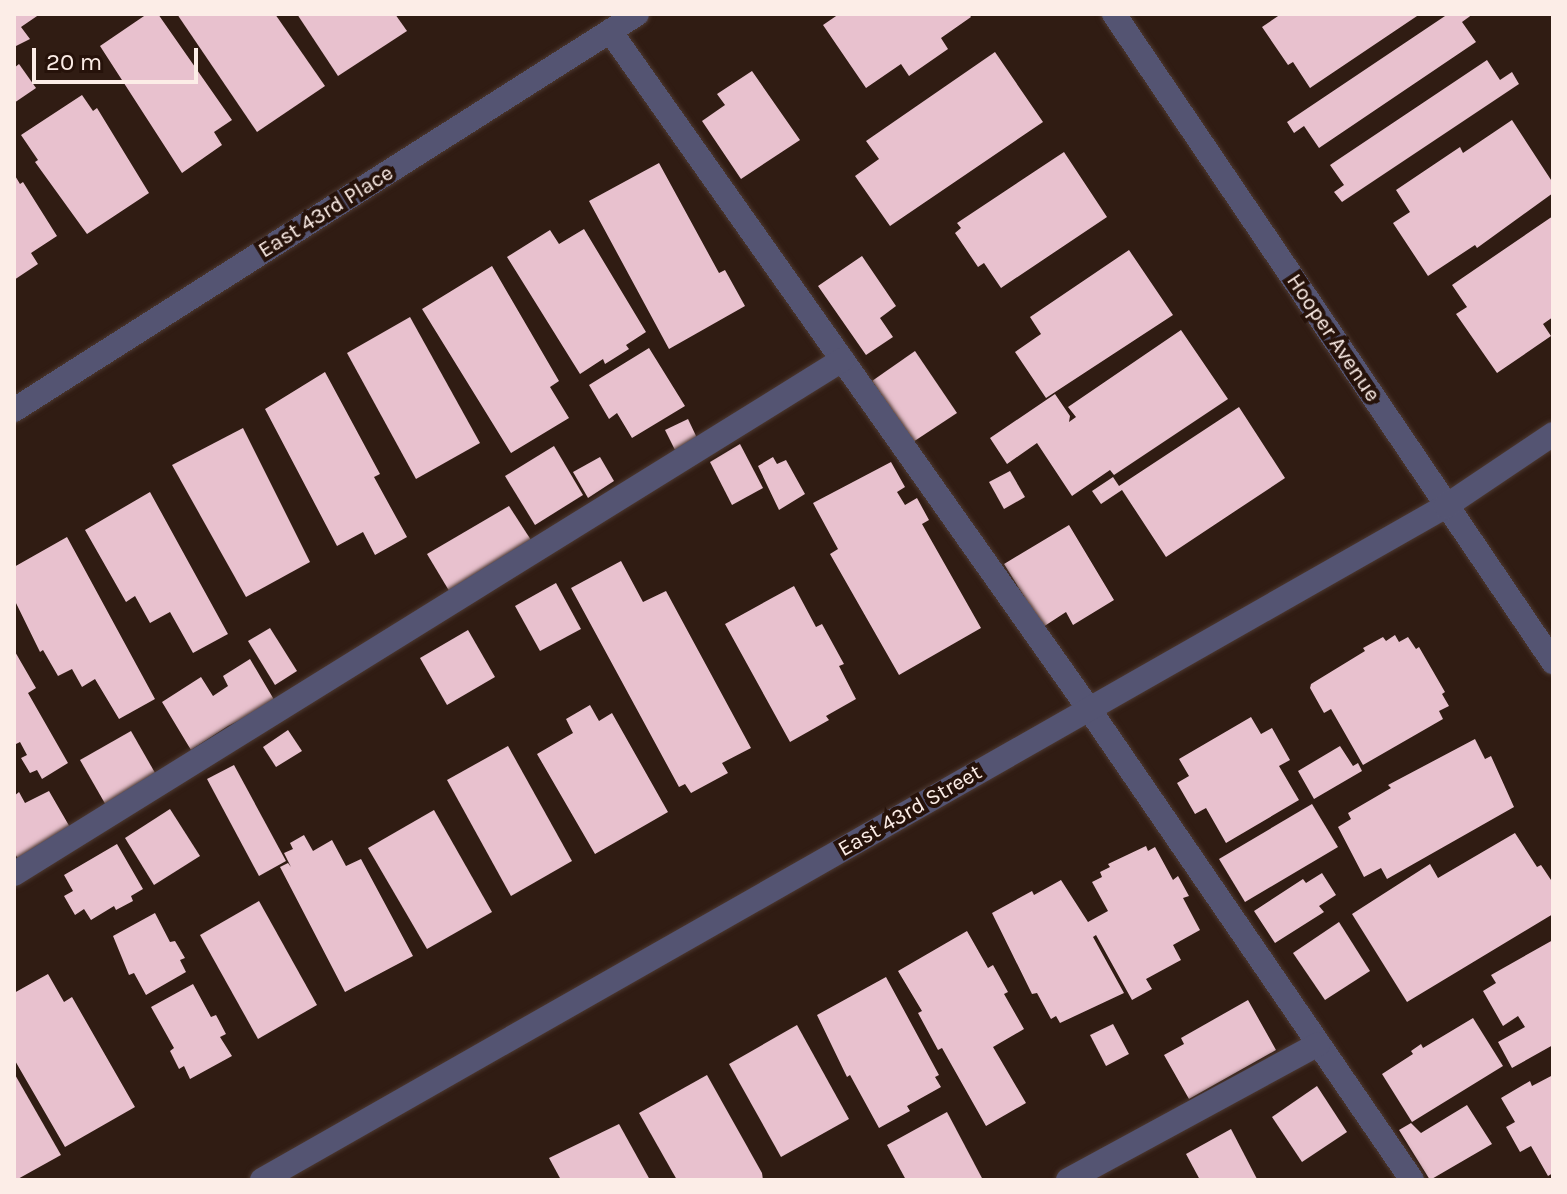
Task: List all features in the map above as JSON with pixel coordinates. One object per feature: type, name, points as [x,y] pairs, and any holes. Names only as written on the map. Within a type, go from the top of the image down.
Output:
[{"type":"street","name":"East 43rd Place","points":[[14,410],[637,14]]},
{"type":"street","name":"Hooper Avenue","points":[[1114,14],[1553,662]]},
{"type":"street","points":[[610,31],[1089,709],[1412,1180]]},
{"type":"street","points":[[14,874],[842,360]]},
{"type":"street","name":"East 43rd Street","points":[[262,1180],[1446,506],[1553,434]]},
{"type":"street","points":[[1068,1180],[1318,1044]]},
{"type":"building","points":[[14,14],[40,14],[21,27],[30,39],[14,47]]},
{"type":"building","points":[[147,14],[158,14],[232,120],[214,132],[222,145],[182,173],[100,46]]},
{"type":"building","points":[[177,14],[275,14],[325,86],[257,132]]},
{"type":"building","points":[[297,14],[395,14],[407,31],[338,76]]},
{"type":"building","points":[[839,14],[969,14],[971,17],[941,38],[948,49],[909,76],[901,64],[866,88],[823,25]]},
{"type":"building","points":[[1281,14],[1420,14],[1310,88],[1293,62],[1288,65],[1262,27]]},
{"type":"building","points":[[1448,14],[1473,14],[1462,22],[1476,42],[1319,148],[1304,126],[1294,133],[1287,122]]},
{"type":"building","points":[[995,52],[1043,122],[890,226],[855,176],[879,159],[866,141]]},
{"type":"building","points":[[1487,60],[1500,80],[1512,72],[1519,84],[1342,202],[1334,192],[1344,185],[1330,165]]},
{"type":"building","points":[[19,64],[36,88],[14,103],[14,68]]},
{"type":"building","points":[[752,71],[800,140],[741,179],[702,121],[725,105],[717,94]]},
{"type":"building","points":[[82,95],[93,111],[97,108],[149,193],[87,234],[35,162],[38,160],[21,135]]},
{"type":"building","points":[[1512,120],[1553,183],[1553,193],[1477,248],[1475,245],[1428,276],[1393,223],[1410,212],[1396,190],[1460,147],[1463,153]]},
{"type":"building","points":[[1064,152],[1107,217],[1001,288],[984,263],[978,267],[955,233],[961,228],[957,223]]},
{"type":"building","points":[[659,163],[719,273],[725,270],[745,306],[669,349],[589,201]]},
{"type":"building","points":[[14,174],[20,184],[23,182],[57,236],[31,253],[38,264],[14,280]]},
{"type":"building","points":[[1553,216],[1553,317],[1543,324],[1551,336],[1497,373],[1456,314],[1467,307],[1452,285]]},
{"type":"building","points":[[584,229],[646,332],[626,345],[629,349],[605,364],[603,359],[580,374],[507,257],[550,230],[559,244]]},
{"type":"building","points":[[1129,250],[1173,315],[1046,398],[1015,352],[1041,334],[1030,317]]},
{"type":"building","points":[[862,256],[896,306],[880,318],[893,337],[866,355],[818,286]]},
{"type":"building","points":[[492,266],[559,381],[550,387],[569,418],[511,453],[422,309]]},
{"type":"building","points":[[410,317],[480,443],[416,479],[347,353]]},
{"type":"building","points":[[1181,330],[1228,399],[1114,475],[1110,470],[1072,496],[1037,443],[1007,464],[990,438],[1055,394],[1070,416],[1069,422],[1076,417],[1068,407]]},
{"type":"building","points":[[649,348],[685,406],[632,438],[617,413],[609,419],[589,385]]},
{"type":"building","points":[[915,351],[957,413],[913,442],[872,381]]},
{"type":"building","points":[[325,372],[380,474],[374,477],[407,537],[375,555],[363,532],[337,546],[265,409]]},
{"type":"building","points":[[1239,407],[1285,478],[1166,557],[1122,490],[1101,504],[1092,491],[1113,477],[1119,486]]},
{"type":"building","points":[[688,419],[697,438],[675,450],[665,430]]},
{"type":"building","points":[[243,428],[310,562],[246,597],[172,465]]},
{"type":"building","points":[[740,444],[763,488],[732,505],[710,462]]},
{"type":"building","points":[[554,446],[583,495],[535,525],[505,476]]},
{"type":"building","points":[[600,457],[614,481],[588,498],[573,472]]},
{"type":"building","points":[[773,457],[777,464],[786,460],[805,494],[779,510],[758,466]]},
{"type":"building","points":[[891,462],[905,487],[897,492],[905,505],[917,498],[929,520],[922,524],[981,628],[899,675],[830,554],[838,549],[813,503]]},
{"type":"building","points":[[1010,471],[1025,497],[1004,509],[989,482]]},
{"type":"building","points":[[150,492],[228,634],[193,653],[170,612],[150,623],[135,596],[126,602],[85,530]]},
{"type":"building","points":[[509,506],[531,540],[451,594],[427,554]]},
{"type":"building","points":[[1069,525],[1114,600],[1073,625],[1066,612],[1043,627],[1004,564]]},
{"type":"building","points":[[67,537],[155,699],[119,719],[95,679],[82,687],[72,669],[58,676],[43,650],[40,652],[14,599],[14,567]]},
{"type":"building","points":[[621,561],[643,602],[666,591],[751,748],[722,763],[728,773],[691,793],[685,784],[679,787],[571,588]]},
{"type":"building","points":[[556,583],[581,629],[540,651],[515,606]]},
{"type":"building","points":[[794,586],[816,627],[822,624],[844,664],[839,666],[856,699],[826,716],[829,720],[790,742],[725,624]]},
{"type":"building","points":[[270,628],[297,671],[275,685],[248,641]]},
{"type":"building","points":[[468,630],[495,677],[447,705],[420,658]]},
{"type":"building","points":[[1395,635],[1399,642],[1408,637],[1416,649],[1419,647],[1445,692],[1442,694],[1449,706],[1439,711],[1443,719],[1363,765],[1331,709],[1324,713],[1310,688],[1311,684],[1365,651],[1363,648],[1383,637],[1386,641]]},
{"type":"building","points":[[14,650],[36,688],[28,693],[68,763],[42,779],[37,770],[30,773],[21,758],[27,755],[20,742],[14,745]]},
{"type":"building","points":[[250,659],[276,703],[228,726],[191,750],[162,702],[201,677],[213,696],[228,686],[223,676]]},
{"type":"building","points":[[590,705],[599,721],[612,713],[668,812],[595,854],[537,754],[573,733],[566,719]]},
{"type":"building","points":[[1251,717],[1261,734],[1272,728],[1290,760],[1279,766],[1299,800],[1226,843],[1206,808],[1195,814],[1177,783],[1189,776],[1179,759]]},
{"type":"building","points":[[288,730],[302,751],[276,767],[263,747]]},
{"type":"building","points":[[131,731],[158,778],[107,807],[80,760]]},
{"type":"building","points":[[1475,739],[1485,759],[1491,756],[1514,807],[1387,879],[1381,868],[1364,877],[1338,827],[1351,819],[1348,813],[1391,788],[1388,785]]},
{"type":"building","points":[[508,746],[572,861],[511,896],[447,780]]},
{"type":"building","points":[[1340,746],[1353,766],[1358,763],[1362,771],[1314,799],[1298,771]]},
{"type":"building","points":[[234,765],[286,861],[259,876],[207,779]]},
{"type":"building","points":[[49,791],[71,829],[18,859],[14,852],[14,796],[19,792],[25,803]]},
{"type":"building","points":[[1312,804],[1338,847],[1245,902],[1219,859]]},
{"type":"building","points":[[170,809],[200,856],[154,885],[125,838]]},
{"type":"building","points":[[434,810],[492,912],[427,949],[368,848]]},
{"type":"building","points":[[1515,833],[1537,867],[1541,865],[1553,883],[1553,914],[1407,1002],[1352,914],[1430,864],[1438,878]]},
{"type":"building","points":[[304,835],[313,851],[332,840],[346,866],[361,859],[413,956],[345,992],[280,867],[288,863],[291,867],[284,853],[293,849],[290,843]]},
{"type":"building","points":[[117,844],[143,889],[131,896],[133,901],[116,910],[114,906],[91,920],[84,909],[75,915],[64,896],[73,891],[64,875]]},
{"type":"building","points":[[1146,846],[1148,851],[1155,847],[1173,880],[1178,876],[1189,896],[1183,898],[1200,930],[1173,945],[1181,960],[1146,979],[1152,989],[1132,1000],[1096,935],[1093,937],[1124,993],[1060,1023],[1056,1016],[1051,1019],[1037,993],[1032,994],[992,913],[1032,891],[1034,895],[1061,880],[1088,922],[1108,911],[1092,882],[1102,877],[1100,872],[1110,867],[1108,864]]},
{"type":"building","points":[[1322,873],[1336,895],[1319,906],[1324,912],[1275,943],[1254,911],[1303,879],[1306,883]]},
{"type":"building","points":[[259,901],[317,1005],[258,1039],[200,935]]},
{"type":"building","points":[[155,913],[170,942],[175,941],[185,958],[180,960],[186,972],[146,995],[134,973],[129,975],[113,936]]},
{"type":"building","points":[[1339,922],[1370,971],[1325,1000],[1293,953]]},
{"type":"building","points":[[967,931],[988,968],[993,965],[1008,992],[1004,994],[1024,1029],[993,1047],[1026,1103],[986,1126],[942,1048],[938,1050],[918,1013],[922,1011],[898,971]]},
{"type":"building","points":[[1553,940],[1553,1045],[1512,1068],[1498,1042],[1525,1027],[1518,1016],[1503,1026],[1483,991],[1496,983],[1491,975]]},
{"type":"building","points":[[48,974],[64,1002],[72,997],[135,1107],[65,1147],[14,1059],[14,993]]},
{"type":"building","points":[[886,977],[939,1075],[935,1077],[941,1087],[907,1106],[910,1111],[879,1128],[850,1075],[847,1077],[817,1015]]},
{"type":"building","points":[[193,984],[211,1017],[216,1015],[226,1034],[220,1037],[232,1056],[190,1079],[184,1066],[179,1069],[170,1051],[174,1048],[151,1007]]},
{"type":"building","points":[[1248,1000],[1276,1050],[1189,1099],[1164,1055],[1184,1044],[1181,1038]]},
{"type":"building","points":[[1473,1018],[1503,1066],[1412,1122],[1382,1074],[1413,1054],[1411,1051],[1421,1044],[1423,1048]]},
{"type":"building","points":[[1113,1024],[1129,1054],[1106,1066],[1090,1035]]},
{"type":"building","points":[[797,1025],[849,1119],[781,1157],[729,1064]]},
{"type":"building","points":[[14,1073],[61,1155],[16,1180],[14,1180]]},
{"type":"building","points":[[707,1075],[762,1173],[763,1180],[677,1180],[639,1113]]},
{"type":"building","points":[[1553,1075],[1553,1173],[1548,1176],[1531,1146],[1520,1152],[1506,1127],[1515,1122],[1501,1098],[1530,1081],[1532,1086]]},
{"type":"building","points":[[1317,1086],[1347,1132],[1302,1162],[1272,1117]]},
{"type":"building","points":[[1467,1105],[1492,1144],[1430,1180],[1399,1130],[1411,1123],[1421,1133]]},
{"type":"building","points":[[947,1112],[983,1180],[906,1180],[887,1145]]},
{"type":"building","points":[[619,1124],[650,1180],[561,1180],[549,1158]]},
{"type":"building","points":[[1231,1129],[1257,1179],[1200,1180],[1186,1154]]}]
